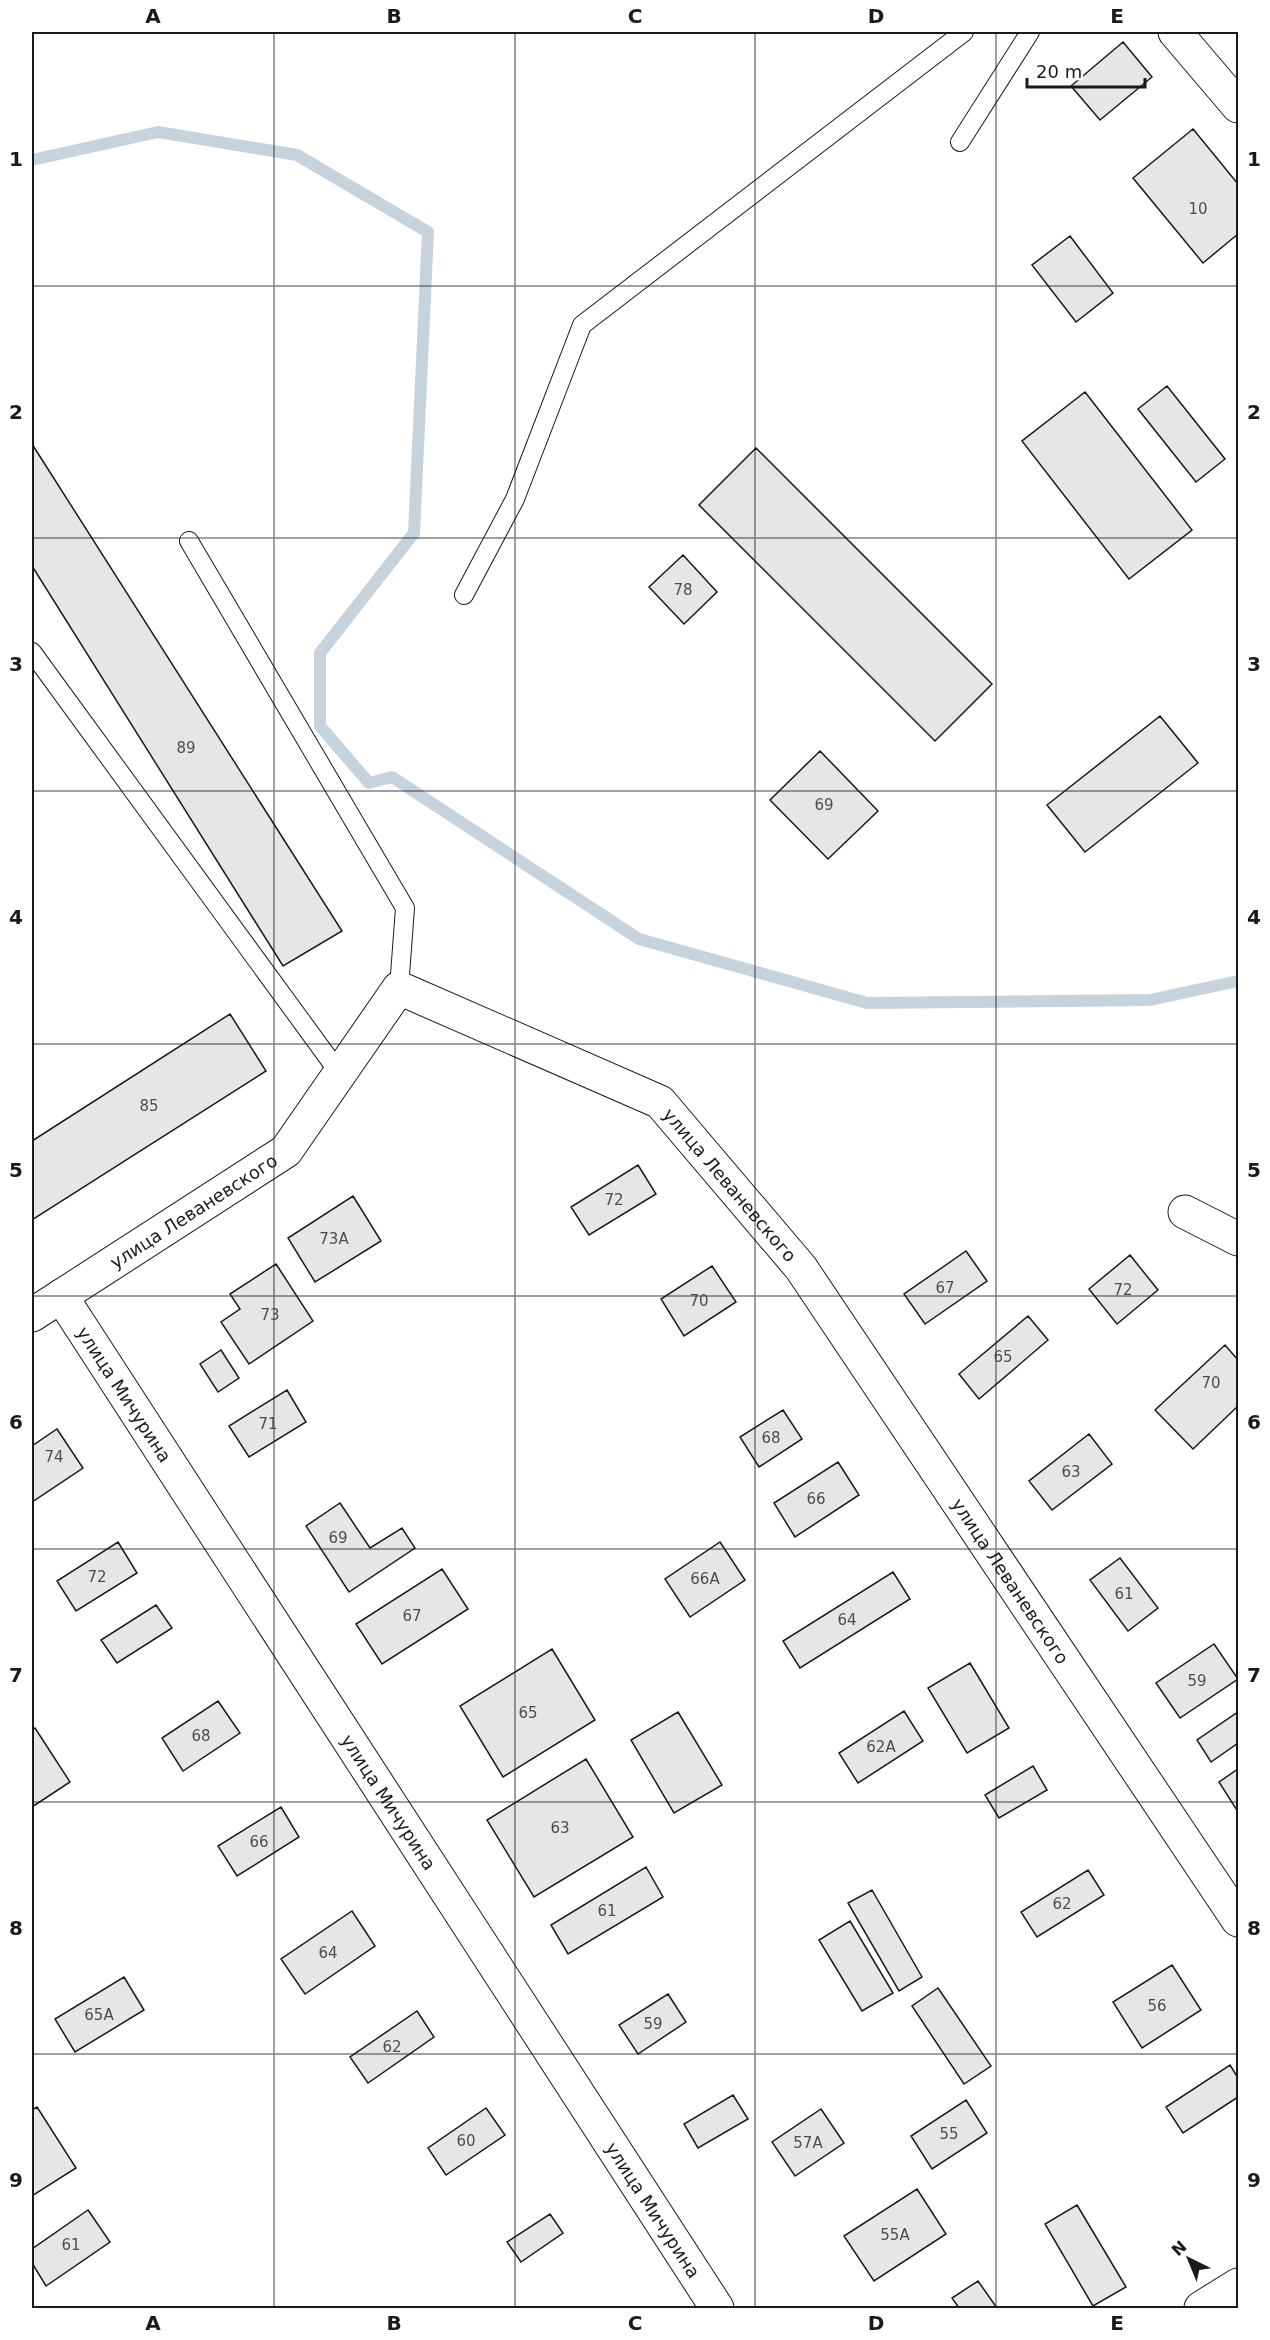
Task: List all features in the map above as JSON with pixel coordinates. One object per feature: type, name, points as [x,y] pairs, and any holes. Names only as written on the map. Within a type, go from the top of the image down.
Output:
[{"type":"street","points":[[1175,32],[1239,106]]},
{"type":"street","name":"улица Леваневского","points":[[32,1315],[286,1151],[399,988],[660,1102],[801,1268],[1239,1920]]},
{"type":"street","points":[[1185,1212],[1239,1239]]},
{"type":"street","name":"улица Мичурина","points":[[61,1296],[717,2308]]},
{"type":"street","points":[[1201,2308],[1239,2285]]},
{"type":"lane","points":[[464,595],[515,499],[582,325],[964,32]]},
{"type":"lane","points":[[960,142],[1030,32]]},
{"type":"lane","points":[[189,541],[405,908],[399,988]]},
{"type":"lane","points":[[32,652],[340,1074]]},
{"type":"building","points":[[1123,42],[1152,77],[1100,120],[1071,86]]},
{"type":"building","points":[[1193,129],[1238,184],[1238,234],[1203,263],[1133,178]]},
{"type":"building","points":[[1070,236],[1113,293],[1076,322],[1032,265]]},
{"type":"building","points":[[1167,386],[1225,459],[1196,482],[1138,409]]},
{"type":"building","points":[[1085,392],[1192,530],[1129,579],[1022,441]]},
{"type":"building","points":[[32,444],[342,931],[283,966],[32,566]]},
{"type":"building","points":[[756,448],[992,684],[935,741],[699,505]]},
{"type":"building","points":[[683,555],[717,592],[684,624],[649,587]]},
{"type":"building","points":[[1160,716],[1198,763],[1085,852],[1047,805]]},
{"type":"building","points":[[820,751],[878,811],[828,859],[770,800]]},
{"type":"building","points":[[230,1014],[266,1071],[32,1220],[32,1141]]},
{"type":"building","points":[[638,1165],[656,1194],[589,1235],[571,1207]]},
{"type":"building","points":[[353,1196],[381,1241],[315,1282],[288,1238]]},
{"type":"building","points":[[966,1251],[987,1281],[925,1324],[904,1294]]},
{"type":"building","points":[[1130,1255],[1158,1290],[1117,1324],[1089,1289]]},
{"type":"building","points":[[276,1264],[313,1321],[249,1364],[221,1322],[240,1309],[230,1294]]},
{"type":"building","points":[[712,1266],[736,1302],[684,1336],[661,1299]]},
{"type":"building","points":[[1028,1316],[1048,1340],[979,1399],[959,1374]]},
{"type":"building","points":[[1225,1345],[1238,1360],[1238,1406],[1193,1449],[1155,1410]]},
{"type":"building","points":[[221,1350],[239,1378],[218,1392],[200,1364]]},
{"type":"building","points":[[287,1390],[306,1422],[249,1457],[229,1426]]},
{"type":"building","points":[[783,1410],[802,1439],[759,1467],[740,1437]]},
{"type":"building","points":[[57,1429],[83,1468],[32,1502],[32,1446]]},
{"type":"building","points":[[1089,1434],[1112,1464],[1052,1510],[1029,1481]]},
{"type":"building","points":[[838,1462],[859,1495],[795,1537],[774,1503]]},
{"type":"building","points":[[340,1503],[370,1548],[402,1528],[415,1548],[349,1592],[306,1526]]},
{"type":"building","points":[[118,1542],[137,1573],[76,1611],[57,1581]]},
{"type":"building","points":[[720,1542],[745,1580],[690,1617],[665,1579]]},
{"type":"building","points":[[1120,1558],[1158,1608],[1128,1631],[1090,1580]]},
{"type":"building","points":[[442,1569],[468,1609],[382,1664],[356,1624]]},
{"type":"building","points":[[893,1572],[910,1599],[800,1668],[783,1641]]},
{"type":"building","points":[[156,1605],[172,1628],[117,1663],[101,1640]]},
{"type":"building","points":[[1214,1644],[1238,1679],[1180,1718],[1156,1683]]},
{"type":"building","points":[[552,1649],[595,1720],[503,1777],[460,1706]]},
{"type":"building","points":[[970,1663],[1009,1728],[967,1753],[928,1688]]},
{"type":"building","points":[[218,1701],[240,1733],[183,1771],[162,1738]]},
{"type":"building","points":[[904,1711],[923,1741],[858,1783],[839,1753]]},
{"type":"building","points":[[678,1712],[722,1785],[674,1813],[631,1740]]},
{"type":"building","points":[[1238,1712],[1238,1743],[1211,1762],[1197,1740]]},
{"type":"building","points":[[35,1728],[70,1782],[32,1807],[32,1730]]},
{"type":"building","points":[[586,1759],[633,1837],[534,1897],[487,1820]]},
{"type":"building","points":[[1033,1766],[1047,1790],[999,1818],[985,1795]]},
{"type":"building","points":[[1238,1769],[1238,1812],[1219,1782]]},
{"type":"building","points":[[281,1807],[299,1837],[237,1876],[218,1846]]},
{"type":"building","points":[[646,1867],[663,1897],[568,1954],[551,1925]]},
{"type":"building","points":[[1088,1870],[1104,1895],[1037,1937],[1021,1912]]},
{"type":"building","points":[[872,1890],[922,1977],[899,1991],[848,1903]]},
{"type":"building","points":[[352,1911],[375,1946],[305,1994],[281,1959]]},
{"type":"building","points":[[850,1921],[893,1993],[862,2011],[819,1940]]},
{"type":"building","points":[[1172,1965],[1201,2010],[1142,2048],[1113,2002]]},
{"type":"building","points":[[124,1977],[144,2010],[75,2052],[55,2019]]},
{"type":"building","points":[[938,1988],[991,2066],[964,2084],[912,2006]]},
{"type":"building","points":[[668,1994],[686,2022],[638,2054],[619,2025]]},
{"type":"building","points":[[417,2011],[434,2037],[368,2083],[350,2057]]},
{"type":"building","points":[[1230,2065],[1238,2078],[1238,2097],[1183,2133],[1166,2107]]},
{"type":"building","points":[[733,2095],[748,2119],[698,2148],[684,2124]]},
{"type":"building","points":[[966,2100],[987,2133],[932,2169],[911,2136]]},
{"type":"building","points":[[37,2107],[76,2168],[32,2196],[32,2110]]},
{"type":"building","points":[[486,2108],[505,2135],[446,2175],[428,2148]]},
{"type":"building","points":[[821,2109],[844,2143],[795,2176],[772,2142]]},
{"type":"building","points":[[917,2189],[946,2234],[874,2281],[844,2236]]},
{"type":"building","points":[[1077,2205],[1126,2287],[1093,2306],[1045,2224]]},
{"type":"building","points":[[88,2210],[110,2242],[46,2286],[32,2263],[32,2249]]},
{"type":"building","points":[[550,2214],[563,2233],[521,2262],[507,2242]]},
{"type":"building","points":[[978,2281],[997,2308],[959,2308],[952,2298]]},
{"type":"waterway","points":[[32,160],[158,132],[297,155],[428,232],[414,533],[320,653],[320,726],[369,783],[392,777],[639,939],[867,1003],[1150,1000],[1238,981]]}]
